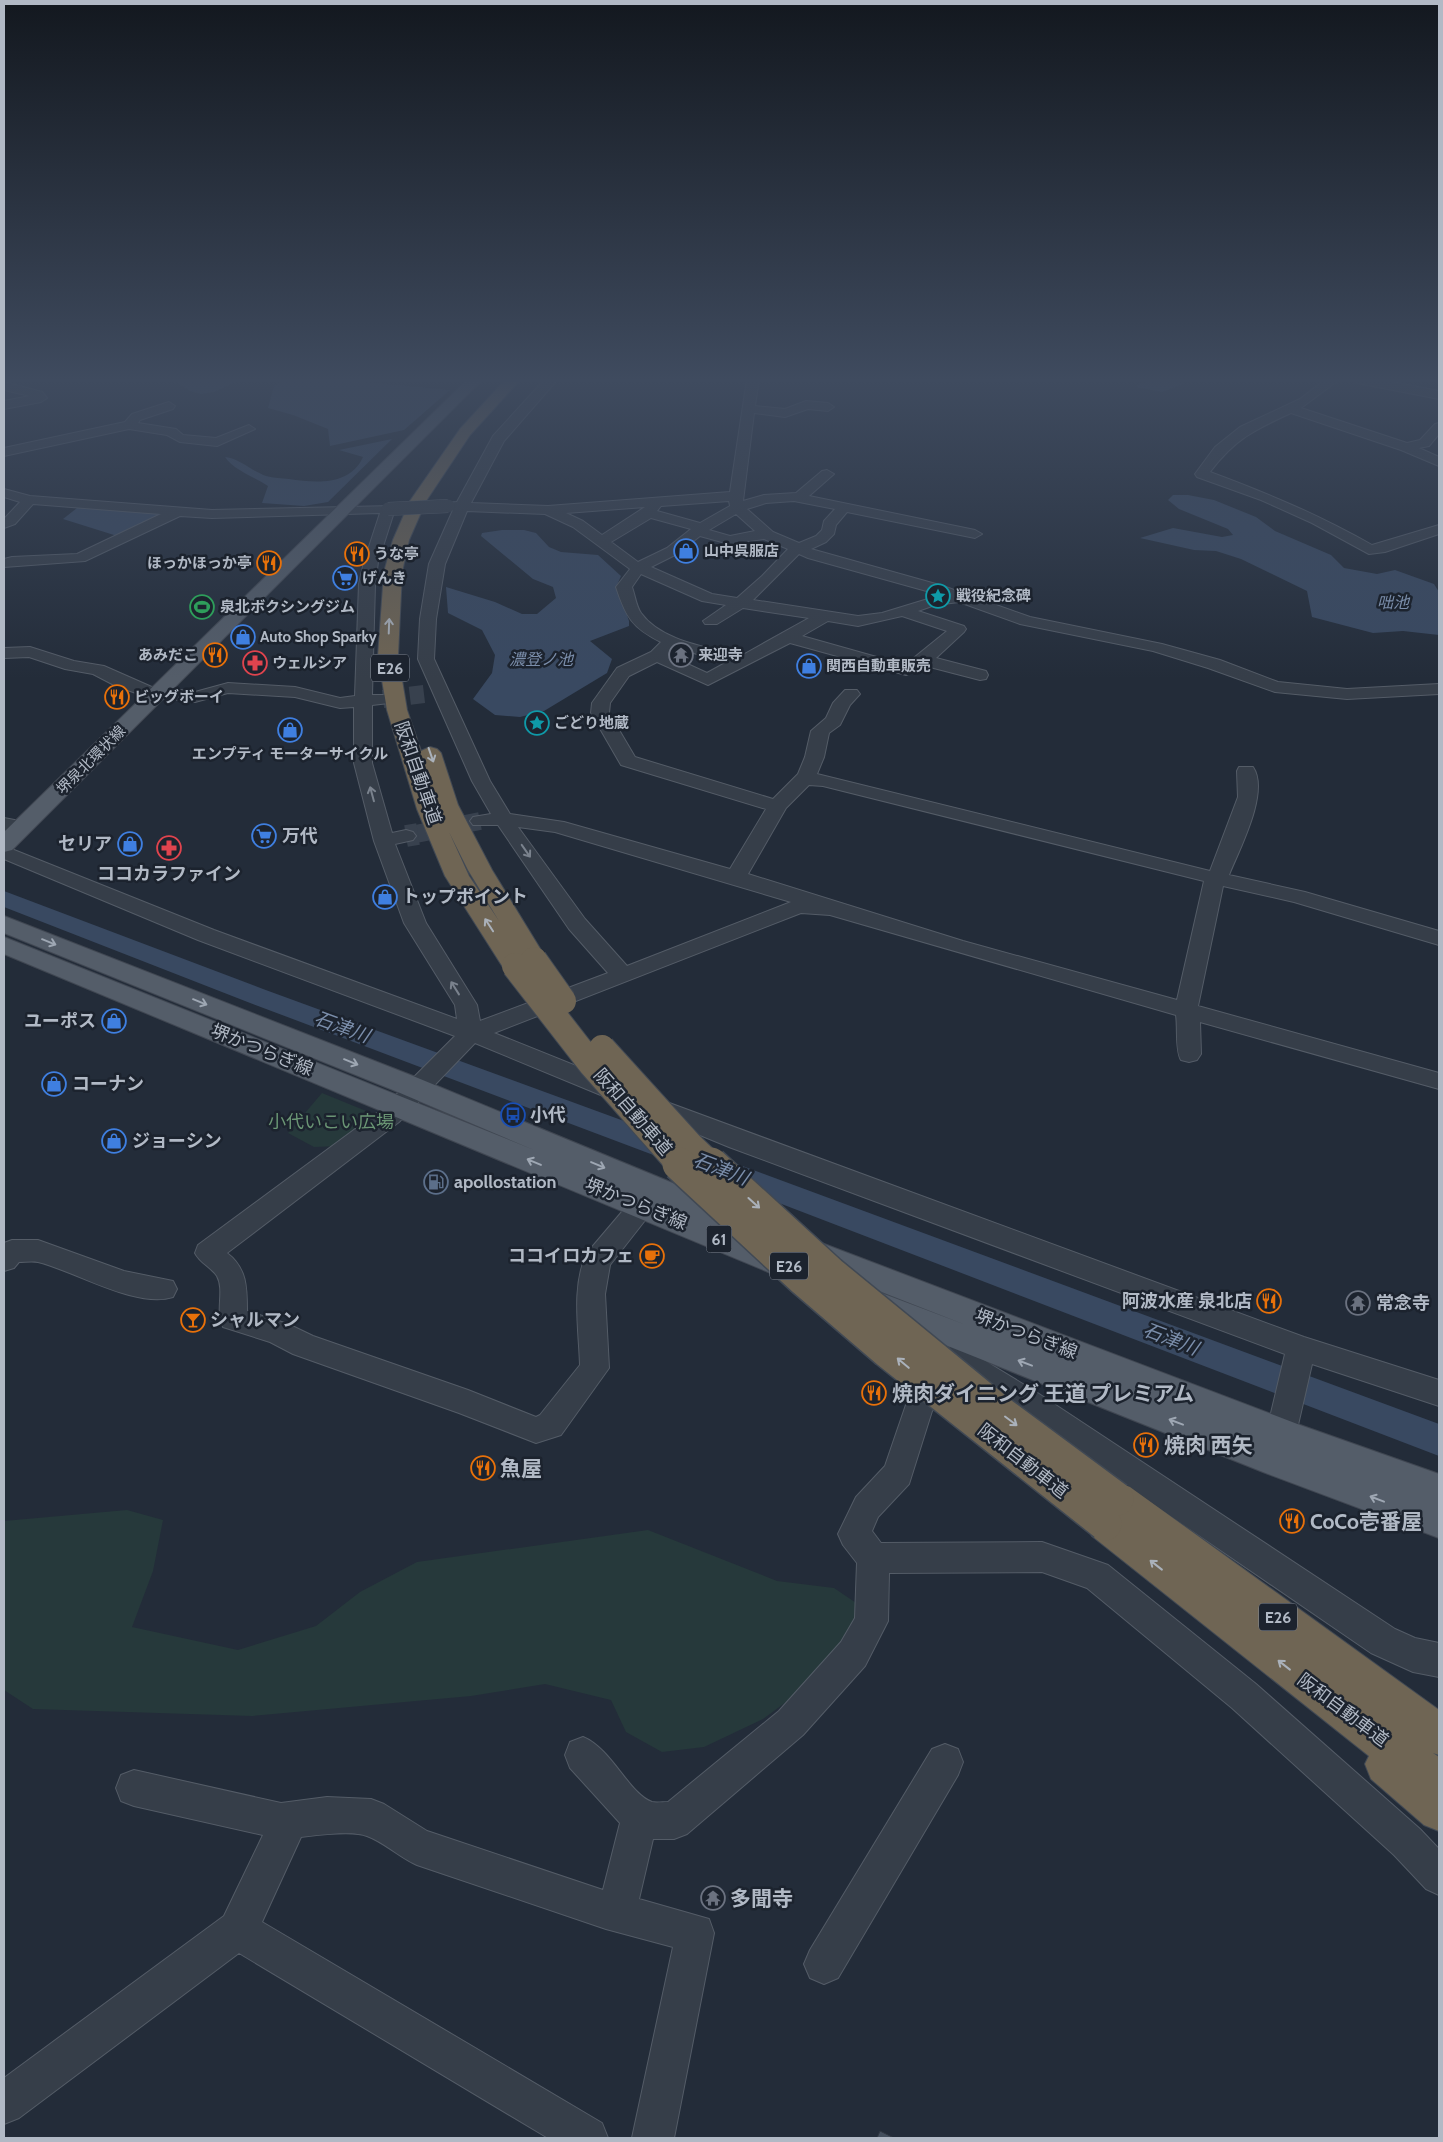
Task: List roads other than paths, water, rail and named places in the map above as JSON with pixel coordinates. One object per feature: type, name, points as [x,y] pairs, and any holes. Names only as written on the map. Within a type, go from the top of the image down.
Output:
[{"type":"highway","name":"阪和自動車道","points":[[433,479],[418,501],[400,540],[393,572],[388,656],[397,710],[428,809],[457,876],[524,963]]},
{"type":"highway","name":"阪和自動車道","points":[[448,479],[433,503],[418,540],[409,572],[406,607],[406,655],[415,708],[447,805],[545,1007],[598,1073],[674,1160],[808,1283],[986,1433],[1111,1512],[1439,1735]]},
{"type":"highway","name":"阪和自動車道","points":[[1111,1512],[1322,1695],[1439,1783]]},
{"type":"highway","points":[[1111,1512],[1439,1712]]},
{"type":"highway","points":[[1322,1695],[1387,1765],[1439,1810]]},
{"type":"main road","name":"堺泉北環状線","points":[[4,845],[375,479]]},
{"type":"main road","name":"堺かつらぎ線","points":[[4,924],[656,1190],[1281,1436],[1439,1490]]},
{"type":"main road","name":"堺かつらぎ線","points":[[4,945],[415,1091],[641,1207],[964,1351],[1281,1436],[1439,1521]]},
{"type":"street","points":[[472,479],[455,506],[437,564],[428,620],[426,659],[433,693],[503,818],[577,924],[623,976]]},
{"type":"street","points":[[739,479],[736,502],[672,551],[639,567],[624,587],[634,613],[643,623],[671,642],[742,661]]},
{"type":"street","points":[[798,498],[821,479]]},
{"type":"street","points":[[1216,479],[1266,497],[1311,518],[1369,550],[1380,549],[1439,529]]},
{"type":"street","points":[[4,493],[29,500],[178,512],[254,514],[455,506],[548,510],[653,507],[736,502],[782,496],[975,534]]},
{"type":"street","points":[[4,524],[10,521],[29,500]]},
{"type":"street","points":[[736,502],[766,534],[798,549],[933,596],[960,598],[1026,621],[1156,647],[1214,664],[1275,687],[1347,694],[1439,689]]},
{"type":"street","points":[[653,507],[700,530],[729,540],[766,534]]},
{"type":"street","points":[[602,541],[653,507]]},
{"type":"street","points":[[711,621],[741,602],[776,572],[798,549],[821,538],[829,531],[829,524],[842,508]]},
{"type":"street","points":[[388,509],[371,562],[368,584],[363,702],[363,763],[384,841],[414,922],[466,1005],[471,1033]]},
{"type":"street","points":[[548,510],[578,524],[629,564],[708,598],[858,621],[884,617],[933,596]]},
{"type":"street","points":[[4,563],[80,558],[178,512]]},
{"type":"street","points":[[789,637],[840,653],[912,670],[936,648],[950,640],[958,629],[901,611]]},
{"type":"street","points":[[657,656],[708,680],[826,616]]},
{"type":"street","points":[[671,642],[657,656],[623,672],[600,703],[600,713],[628,761],[776,806]]},
{"type":"street","points":[[4,653],[30,652],[71,665],[98,670],[122,682],[157,693],[196,697],[228,688],[295,692],[340,703],[383,699]]},
{"type":"street","points":[[924,660],[980,675]]},
{"type":"street","points":[[736,877],[773,816],[776,806],[804,779],[816,753],[820,731],[834,721],[842,703],[851,694]]},
{"type":"street","points":[[1189,1054],[1190,1034],[1186,1010],[1216,878],[1243,815],[1248,797],[1246,771]]},
{"type":"street","points":[[804,779],[822,780],[1298,897],[1439,938]]},
{"type":"street","points":[[480,821],[503,818],[557,826],[736,877],[832,909],[955,946],[1439,1082]]},
{"type":"street","points":[[4,824],[23,827]]},
{"type":"street","points":[[384,841],[406,836]]},
{"type":"street","points":[[4,852],[206,935],[471,1033],[738,1140],[1300,1352],[1439,1393]]},
{"type":"street","points":[[641,1207],[597,1261],[591,1294],[595,1368],[550,1426],[536,1430],[468,1403],[303,1345],[278,1332],[233,1320],[233,1285],[228,1269],[208,1253],[415,1091],[471,1033],[623,976],[799,906],[832,909]]},
{"type":"street","points":[[4,1260],[12,1251],[38,1251],[123,1282],[162,1288]]},
{"type":"street","points":[[582,1755],[629,1808],[647,1820],[674,1821],[791,1723],[853,1654],[871,1621],[873,1558],[854,1534],[866,1507],[898,1474],[919,1405],[964,1351],[1026,1402],[1383,1641],[1413,1655],[1439,1660]]},
{"type":"street","points":[[1281,1436],[1300,1352]]},
{"type":"street","points":[[873,1558],[1042,1557],[1097,1576],[1244,1696],[1407,1842],[1439,1876]]},
{"type":"street","points":[[824,1964],[945,1762]]},
{"type":"street","points":[[134,1788],[281,1821],[327,1815],[371,1817],[417,1846],[617,1912],[695,1933],[653,2138]]},
{"type":"street","points":[[617,1912],[640,1815]]},
{"type":"street","points":[[4,2103],[238,1930],[290,1820]]},
{"type":"street","points":[[238,1930],[587,2138]]},
{"type":"water","points":[[255,479],[310,481],[351,479],[328,502],[304,506],[262,503],[268,486]]},
{"type":"water","name":"咄池","points":[[1173,495],[1188,495],[1214,500],[1256,517],[1275,531],[1331,555],[1344,568],[1377,574],[1395,570],[1434,584],[1439,592],[1439,635],[1403,631],[1373,633],[1312,617],[1307,591],[1241,559],[1216,551],[1194,550],[1140,538],[1173,528],[1222,537],[1233,535],[1228,529],[1179,509],[1168,500]]},
{"type":"water","points":[[77,508],[164,513],[119,535],[114,535],[63,519]]},
{"type":"water","name":"濃登ノ池","points":[[502,530],[524,530],[536,533],[549,547],[561,552],[598,555],[621,576],[617,585],[629,621],[629,626],[590,641],[612,659],[607,673],[544,711],[520,717],[495,715],[473,699],[492,673],[495,655],[482,630],[448,613],[446,587],[495,602],[522,614],[537,614],[556,598],[553,587],[533,579],[481,536],[482,533]]},
{"type":"waterway","name":"石津川","points":[[4,898],[254,995],[674,1151]]},
{"type":"waterway","name":"石津川","points":[[721,1169],[1439,1440]]},
{"type":"tunnel","points":[[383,699],[424,694]]},
{"type":"tunnel","points":[[411,835],[480,821]]},
{"type":"tunnel","points":[[406,836],[418,834]]},
{"type":"place","name":"山中呉服店","points":[[686,551]]},
{"type":"place","name":"うな亭","points":[[357,554]]},
{"type":"place","name":"ほっかほっか亭","points":[[269,563]]},
{"type":"place","name":"げんき","points":[[345,578]]},
{"type":"place","name":"戦役紀念碑","points":[[938,596]]},
{"type":"place","name":"泉北ボクシングジム","points":[[202,607]]},
{"type":"place","name":"Auto Shop Sparky","points":[[243,637]]},
{"type":"place","name":"あみだこ","points":[[215,655]]},
{"type":"place","name":"来迎寺","points":[[681,655]]},
{"type":"place","name":"ウェルシア","points":[[255,663]]},
{"type":"place","name":"関西自動車販売","points":[[809,666]]},
{"type":"place","name":"ビッグボーイ","points":[[117,697]]},
{"type":"place","name":"ごどり地蔵","points":[[537,723]]},
{"type":"place","name":"エンプティ モーターサイクル","points":[[290,730]]},
{"type":"place","name":"万代","points":[[264,836]]},
{"type":"place","name":"セリア","points":[[130,844]]},
{"type":"place","name":"ココカラファイン","points":[[169,848]]},
{"type":"place","name":"トップポイント","points":[[385,897]]},
{"type":"place","name":"ユーポス","points":[[114,1021]]},
{"type":"place","name":"コーナン","points":[[54,1084]]},
{"type":"place","name":"小代","points":[[513,1115]]},
{"type":"place","name":"ジョーシン","points":[[114,1141]]},
{"type":"place","name":"apollostation","points":[[436,1182]]},
{"type":"place","name":"ココイロカフェ","points":[[652,1256]]},
{"type":"place","name":"阿波水産 泉北店","points":[[1269,1301]]},
{"type":"place","name":"常念寺","points":[[1358,1303]]},
{"type":"place","name":"シャルマン","points":[[193,1320]]},
{"type":"place","name":"焼肉ダイニング 王道 プレミアム","points":[[874,1393]]},
{"type":"place","name":"焼肉 西矢","points":[[1146,1445]]},
{"type":"place","name":"魚屋","points":[[483,1468]]},
{"type":"place","name":"CoCo壱番屋","points":[[1292,1521]]},
{"type":"place","name":"多聞寺","points":[[713,1898]]},
{"type":"park label","name":"小代いこい広場","points":[[331,1122]]}]
